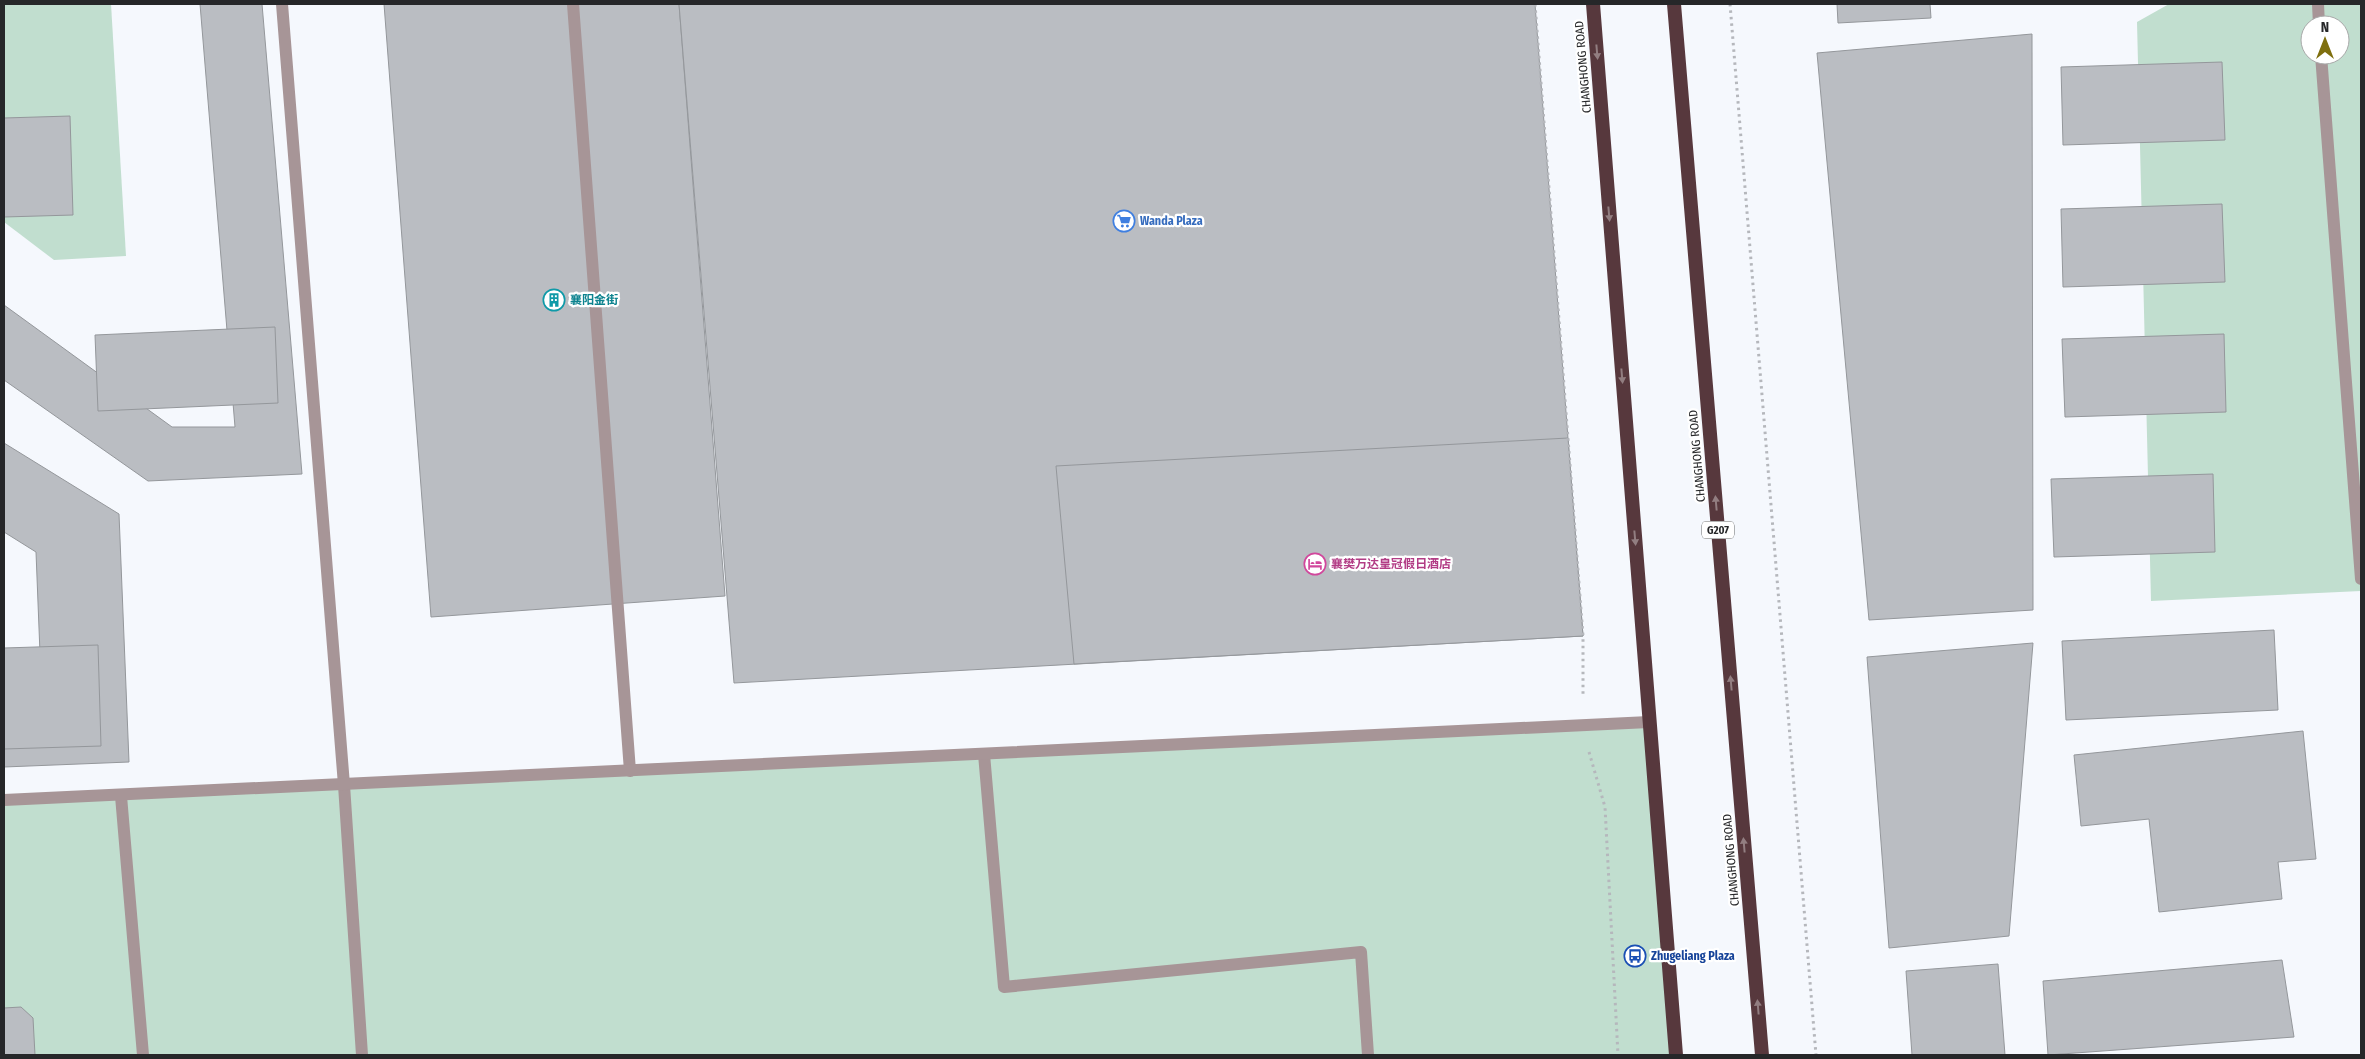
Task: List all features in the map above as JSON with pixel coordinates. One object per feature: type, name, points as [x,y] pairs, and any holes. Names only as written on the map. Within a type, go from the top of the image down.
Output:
[{"type":"highway","name":"CHANGHONG ROAD","points":[[1593,4],[1676,1055]]},
{"type":"highway","name":"CHANGHONG ROAD","points":[[1674,4],[1762,1055]]},
{"type":"street","points":[[282,4],[344,785],[362,1055]]},
{"type":"street","points":[[573,4],[630,771]]},
{"type":"street","points":[[2323,65],[2361,579]]},
{"type":"street","points":[[4,800],[121,796],[1650,722]]},
{"type":"street","points":[[984,754],[1004,987],[1361,952],[1368,1055]]},
{"type":"street","points":[[121,796],[144,1055]]},
{"type":"path","points":[[1535,4],[1583,636],[1582,726],[1604,806],[1618,1055]]},
{"type":"path","points":[[1730,4],[1816,1055]]},
{"type":"green space","points":[[4,4],[111,4],[126,256],[54,260],[4,222]]},
{"type":"green space","points":[[2169,4],[2361,4],[2361,591],[2151,601],[2137,22]]},
{"type":"green space","points":[[1649,722],[1676,1055],[4,1055],[4,800]]},
{"type":"building","points":[[200,4],[262,4],[302,474],[148,481],[4,380],[4,305],[172,427],[235,427]]},
{"type":"building","name":"襄阳金街","points":[[384,4],[679,4],[725,596],[431,617]]},
{"type":"building","name":"Wanda Plaza","points":[[679,4],[1535,4],[1583,636],[734,683]]},
{"type":"building","points":[[1837,4],[1930,4],[1931,18],[1838,23]]},
{"type":"building","points":[[2032,34],[2033,610],[1869,620],[1817,53]]},
{"type":"building","points":[[2222,62],[2225,140],[2063,145],[2061,67]]},
{"type":"building","points":[[70,116],[73,215],[4,217],[4,118]]},
{"type":"building","points":[[2222,204],[2225,282],[2063,287],[2061,209]]},
{"type":"building","points":[[275,327],[278,403],[98,411],[95,335]]},
{"type":"building","points":[[2224,334],[2226,412],[2065,417],[2062,339]]},
{"type":"building","points":[[1568,438],[1583,636],[1074,664],[1056,466]]},
{"type":"building","points":[[4,443],[119,514],[129,762],[4,767],[4,705],[42,704],[36,552],[4,532]]},
{"type":"building","points":[[2213,474],[2215,552],[2054,557],[2051,479]]},
{"type":"building","points":[[2274,630],[2278,710],[2066,720],[2062,641]]},
{"type":"building","points":[[2033,643],[2009,936],[1889,948],[1867,657]]},
{"type":"building","points":[[98,645],[101,746],[4,749],[4,648]]},
{"type":"building","points":[[2303,731],[2316,859],[2278,862],[2282,899],[2159,912],[2149,819],[2081,826],[2074,755]]},
{"type":"building","points":[[2282,960],[2294,1037],[2048,1055],[2043,981]]},
{"type":"building","points":[[1998,964],[2005,1055],[1912,1055],[1906,971]]},
{"type":"building","points":[[21,1007],[33,1018],[35,1055],[4,1055],[4,1008]]},
{"type":"place","name":"Wanda Plaza","points":[[1124,221]]},
{"type":"place","name":"襄阳金街","points":[[554,300]]},
{"type":"place","name":"襄樊万达皇冠假日酒店","points":[[1315,564]]},
{"type":"place","name":"Zhugeliang Plaza","points":[[1635,956]]}]
